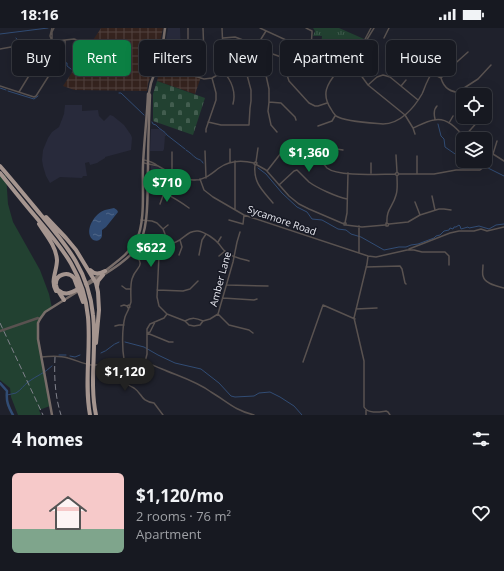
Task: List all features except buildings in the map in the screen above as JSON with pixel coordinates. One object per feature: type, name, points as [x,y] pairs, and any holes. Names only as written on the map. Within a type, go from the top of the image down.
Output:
[{"type":"highway","points":[[0,166],[3,177],[62,249],[72,264],[85,307],[89,333],[90,359],[93,371],[93,391],[96,415]]},
{"type":"highway","points":[[2,172],[12,180],[67,247],[76,262],[88,290],[94,320],[87,391],[90,415]]},
{"type":"highway","points":[[26,198],[76,250],[97,286],[99,310],[98,322],[95,350],[90,359]]},
{"type":"highway","points":[[31,212],[55,250],[57,262],[53,286],[63,300]]},
{"type":"highway","points":[[87,267],[95,274],[104,273]]},
{"type":"highway","points":[[98,300],[98,284],[104,273]]},
{"type":"highway","points":[[63,300],[57,288],[57,279],[61,275],[67,274],[72,276],[78,283]]},
{"type":"highway","points":[[57,288],[61,292],[67,294],[78,289]]},
{"type":"main road","points":[[164,40],[165,28]]},
{"type":"main road","points":[[104,273],[127,253],[138,238],[141,226],[147,103],[154,76]]},
{"type":"main road","points":[[52,415],[42,368],[37,333],[38,323],[45,312],[134,252],[142,238],[146,220],[150,116],[149,93]]},
{"type":"main road","points":[[147,103],[148,115],[150,116]]},
{"type":"main road","points":[[63,300],[94,280]]},
{"type":"street","points":[[188,28],[188,40]]},
{"type":"street","points":[[203,28],[203,40]]},
{"type":"street","points":[[208,122],[221,125],[249,125],[251,90],[243,60],[243,40],[235,37],[223,38],[222,28]]},
{"type":"street","points":[[260,28],[286,40]]},
{"type":"street","points":[[306,28],[312,33],[312,40]]},
{"type":"street","points":[[364,40],[371,28]]},
{"type":"street","points":[[367,40],[374,28]]},
{"type":"street","points":[[384,38],[389,28]]},
{"type":"street","points":[[52,29],[52,40]]},
{"type":"street","points":[[261,40],[266,31]]},
{"type":"street","points":[[65,40],[77,40]]},
{"type":"street","points":[[0,49],[12,47]]},
{"type":"street","points":[[441,78],[468,52]]},
{"type":"street","points":[[464,88],[478,79],[491,65]]},
{"type":"street","points":[[368,85],[377,77],[383,75],[390,77],[418,100]]},
{"type":"street","points":[[19,92],[28,76]]},
{"type":"street","points":[[0,86],[34,97],[49,76]]},
{"type":"street","points":[[195,76],[204,79],[216,76]]},
{"type":"street","points":[[228,76],[230,78],[234,93],[232,104]]},
{"type":"street","points":[[266,76],[269,89],[268,111],[271,125],[276,132]]},
{"type":"street","points":[[287,76],[289,81],[309,103],[318,106],[327,103]]},
{"type":"street","points":[[334,76],[328,83],[326,92],[327,103],[336,116],[345,119],[388,124],[396,122],[411,109],[418,100],[426,82],[430,76]]},
{"type":"street","points":[[361,76],[368,85],[405,115],[415,134]]},
{"type":"street","points":[[436,76],[441,78],[446,89],[456,92]]},
{"type":"street","points":[[206,132],[216,100],[216,93],[212,78]]},
{"type":"street","points":[[401,86],[406,80]]},
{"type":"street","points":[[269,102],[281,104],[296,117],[296,120]]},
{"type":"street","points":[[435,119],[434,113],[436,106]]},
{"type":"street","points":[[318,126],[332,121],[336,116]]},
{"type":"street","points":[[450,123],[453,116]]},
{"type":"street","points":[[413,128],[435,119],[445,120],[460,132]]},
{"type":"street","points":[[470,132],[476,124]]},
{"type":"street","points":[[320,148],[322,160],[327,167],[338,172],[371,174],[434,174],[456,170],[480,170],[487,165],[493,154],[497,141]]},
{"type":"street","points":[[258,148],[254,172],[258,185],[273,203]]},
{"type":"street","points":[[267,171],[282,152],[287,149],[334,148],[343,150]]},
{"type":"street","points":[[230,149],[230,162]]},
{"type":"street","points":[[205,151],[206,178]]},
{"type":"street","points":[[172,152],[172,173]]},
{"type":"street","points":[[493,154],[504,161]]},
{"type":"street","points":[[387,224],[387,213],[397,191],[396,155]]},
{"type":"street","points":[[417,156],[417,174]]},
{"type":"street","points":[[235,161],[235,210]]},
{"type":"street","points":[[144,162],[148,162],[181,178],[190,180],[206,178],[230,162],[248,161],[267,171],[289,196],[299,204],[345,224],[359,226],[408,222],[420,215],[435,210],[451,210]]},
{"type":"street","points":[[371,163],[371,174]]},
{"type":"street","points":[[279,184],[297,170],[315,186],[347,199]]},
{"type":"street","points":[[345,224],[347,213],[348,173]]},
{"type":"street","name":"Sycamore Road","points":[[200,179],[204,190],[213,198],[244,215],[368,256]]},
{"type":"street","points":[[147,189],[164,193],[188,208]]},
{"type":"street","points":[[160,204],[164,193]]},
{"type":"street","points":[[432,196],[435,210]]},
{"type":"street","points":[[415,202],[420,215]]},
{"type":"street","points":[[229,220],[243,224],[244,215]]},
{"type":"street","points":[[141,220],[158,223],[165,234],[164,242],[159,255],[157,297],[159,306],[167,314],[164,318],[150,324],[147,329],[147,351],[145,362]]},
{"type":"street","points":[[163,229],[168,225]]},
{"type":"street","points":[[358,252],[359,226]]},
{"type":"street","points":[[366,415],[366,410],[364,407],[364,361],[355,319],[368,256],[376,257],[407,250],[454,232],[474,231],[481,229],[487,231],[504,227]]},
{"type":"street","points":[[164,242],[173,243],[186,235],[198,231],[206,234],[218,242],[229,255],[249,261]]},
{"type":"street","name":"Amber Lane","points":[[185,321],[195,317],[203,321],[210,320],[218,314],[235,256],[240,232]]},
{"type":"street","points":[[199,255],[202,240],[206,234]]},
{"type":"street","points":[[218,242],[221,237]]},
{"type":"street","points":[[124,359],[123,348],[125,317],[131,302],[132,280],[139,268],[140,262],[134,252],[134,248],[138,243],[138,238]]},
{"type":"street","points":[[179,255],[182,247],[180,240]]},
{"type":"street","points":[[407,250],[422,252],[445,252],[449,256],[449,265]]},
{"type":"street","points":[[219,256],[225,251]]},
{"type":"street","points":[[483,265],[483,276],[486,281],[504,288]]},
{"type":"street","points":[[366,267],[400,266],[406,284]]},
{"type":"street","points":[[157,290],[182,291],[190,289],[198,281]]},
{"type":"street","points":[[227,285],[268,286]]},
{"type":"street","points":[[122,286],[126,289],[131,289]]},
{"type":"street","points":[[223,298],[257,299]]},
{"type":"street","points":[[303,362],[323,304],[355,319]]},
{"type":"street","points":[[121,306],[129,306]]},
{"type":"street","points":[[356,309],[377,308]]},
{"type":"street","name":"Amber Lane","points":[[167,314],[194,326],[200,325],[203,321]]},
{"type":"street","points":[[218,314],[229,325],[249,330],[253,333]]},
{"type":"street","points":[[0,331],[38,318],[40,319]]},
{"type":"street","points":[[147,333],[150,332],[155,322]]},
{"type":"street","points":[[115,326],[124,325]]},
{"type":"street","points":[[147,333],[169,342],[173,342]]},
{"type":"street","points":[[41,357],[60,356],[91,365],[112,363],[124,359],[133,359],[145,362],[198,384],[212,392],[232,407],[254,415]]},
{"type":"street","points":[[102,364],[104,372],[107,376],[134,388],[143,400],[154,403],[163,415]]},
{"type":"street","points":[[366,410],[372,412],[388,412],[390,415]]},
{"type":"shaded area","points":[[101,28],[163,28],[161,40],[139,40],[139,76],[151,76],[147,91],[74,90],[63,86],[73,71],[73,76],[131,76],[131,40],[93,40]]},
{"type":"shaded area","points":[[168,28],[180,28],[181,40],[166,40]]},
{"type":"shaded area","points":[[158,76],[201,76],[195,94],[157,81]]},
{"type":"shaded area","points":[[65,105],[82,105],[82,111],[98,110],[99,116],[104,121],[110,115],[113,116],[124,125],[131,135],[131,150],[105,157],[97,163],[90,165],[89,162],[85,163],[87,176],[83,176],[82,178],[60,177],[50,183],[43,166],[43,150],[52,132],[59,127],[64,114]]},
{"type":"shaded area","points":[[151,129],[161,129],[166,134],[163,151],[150,151]]},
{"type":"shaded area","points":[[151,166],[164,170],[161,191],[150,187]]},
{"type":"green space","points":[[313,28],[339,28],[364,39],[322,40],[322,36],[313,36],[315,31]]},
{"type":"green space","points":[[157,81],[205,98],[193,135],[153,121],[153,94]]},
{"type":"green space","points":[[6,175],[8,204],[13,222],[40,270],[49,294],[52,308],[44,314],[39,323],[39,341],[50,406],[39,410],[41,415],[18,415],[11,397],[10,388],[0,380],[0,176]]},
{"type":"water","points":[[114,208],[118,212],[102,230],[101,238],[98,240],[93,240],[89,231],[94,218],[101,212]]},
{"type":"waterway","points":[[0,34],[48,28]]},
{"type":"waterway","points":[[65,63],[71,69]]},
{"type":"waterway","points":[[0,88],[6,90]]},
{"type":"waterway","points":[[8,91],[34,99],[38,96]]},
{"type":"waterway","points":[[119,93],[121,93],[144,115]]},
{"type":"waterway","points":[[152,122],[185,149]]},
{"type":"waterway","points":[[438,124],[441,136],[444,139],[445,147],[456,155]]},
{"type":"waterway","points":[[186,150],[203,163]]},
{"type":"waterway","points":[[258,168],[266,174],[282,193],[297,207],[307,212],[312,219],[322,220],[338,229],[346,230],[351,234],[361,237],[384,250],[418,244],[434,238],[444,231],[449,230],[450,228],[453,229],[459,225],[461,229],[479,226],[489,229],[496,225],[504,224]]},
{"type":"waterway","points":[[488,168],[504,176]]},
{"type":"waterway","points":[[101,353],[119,342]]},
{"type":"waterway","points":[[125,342],[144,347],[175,363],[201,369],[219,383],[231,396],[254,396],[259,393],[270,392],[294,406],[302,415]]},
{"type":"waterway","points":[[59,355],[66,355]]},
{"type":"waterway","points":[[70,356],[75,357],[80,355]]},
{"type":"waterway","points":[[7,395],[16,393],[28,382],[52,366]]},
{"type":"waterway","points":[[0,383],[7,391],[8,403],[13,415]]},
{"type":"railway","points":[[0,323],[43,415]]},
{"type":"railway","points":[[55,357],[55,386],[61,415]]}]
